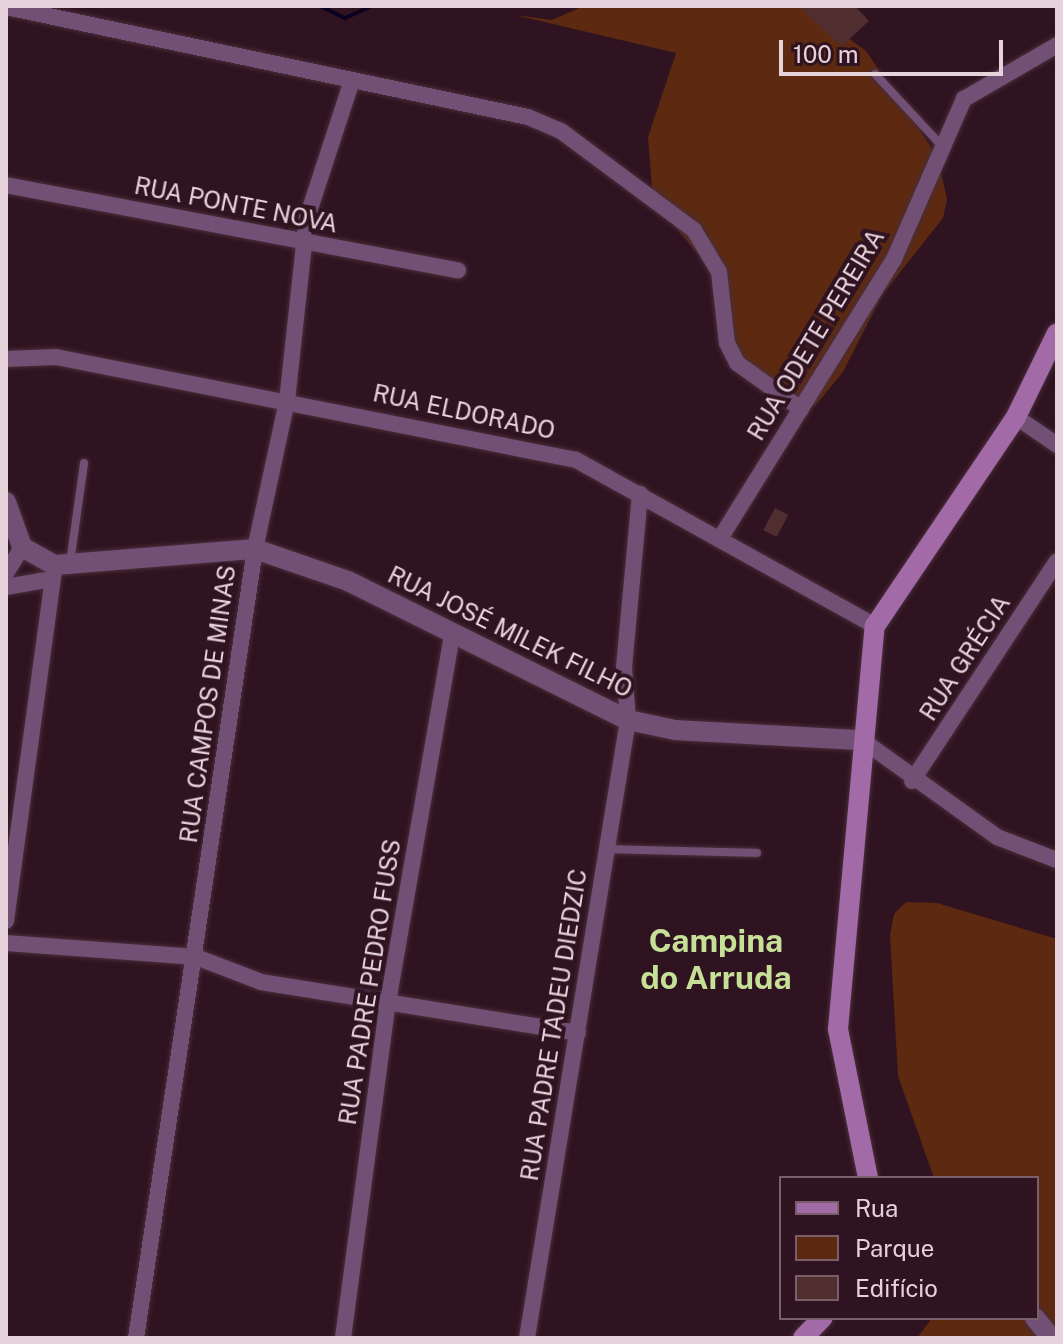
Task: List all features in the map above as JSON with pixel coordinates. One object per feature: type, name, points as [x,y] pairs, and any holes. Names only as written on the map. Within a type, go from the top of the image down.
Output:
[{"type":"main road","points":[[868,1176],[838,1029],[862,740],[875,626],[1016,417],[1057,333]]},
{"type":"main road","points":[[803,1338],[820,1320]]},
{"type":"street","points":[[6,7],[351,83],[528,117],[594,150],[694,230],[719,272],[727,343],[737,363],[801,409]]},
{"type":"street","name":"RUA ODETE PEREIRA","points":[[721,537],[894,259],[940,144],[964,99],[1057,45]]},
{"type":"street","name":"RUA CAMPOS DE MINAS","points":[[136,1338],[196,957],[255,549],[287,401],[308,244],[307,218],[351,83]]},
{"type":"street","name":"RUA PONTE NOVA","points":[[6,185],[458,270]]},
{"type":"street","name":"RUA ELDORADO","points":[[6,359],[56,357],[576,460],[721,537],[875,626]]},
{"type":"street","points":[[1016,417],[1057,445]]},
{"type":"street","name":"RUA PADRE TADEU DIEDZIC","points":[[527,1338],[628,720],[624,667],[640,494]]},
{"type":"street","points":[[6,502],[22,547],[59,569]]},
{"type":"street","points":[[6,573],[22,547]]},
{"type":"street","name":"RUA JOSÉ MILEK FILHO","points":[[59,569],[255,549],[348,581],[628,720],[675,730],[862,740]]},
{"type":"street","name":"RUA GRÉCIA","points":[[912,781],[1057,561]]},
{"type":"street","points":[[6,587],[59,569]]},
{"type":"street","points":[[6,921],[59,569]]},
{"type":"street","name":"RUA PADRE PEDRO FUSS","points":[[343,1338],[388,1002],[452,634]]},
{"type":"street","points":[[862,740],[912,781],[997,837],[1057,860]]},
{"type":"street","points":[[6,943],[196,957],[261,982],[578,1033]]},
{"type":"street","points":[[1037,1320],[1051,1338]]},
{"type":"lane","points":[[875,74],[940,144]]},
{"type":"lane","points":[[59,569],[84,463]]},
{"type":"lane","points":[[607,849],[757,853]]},
{"type":"green space","points":[[584,6],[804,6],[866,51],[937,156],[947,199],[943,218],[882,295],[843,372],[815,406],[738,359],[710,268],[653,201],[648,137],[676,53],[515,15],[552,20]]},
{"type":"green space","points":[[906,902],[937,903],[1057,939],[1057,1338],[917,1338],[930,1320],[1039,1320],[1039,1176],[933,1176],[898,1076],[890,935],[894,914]]},
{"type":"building","points":[[798,6],[855,6],[869,21],[842,46]]},
{"type":"building","points":[[775,508],[788,515],[777,537],[763,530]]},
{"type":"waterway","points":[[320,6],[345,18],[372,6]]},
{"type":"district","name":"Campina do Arruda","points":[[716,960]]}]
